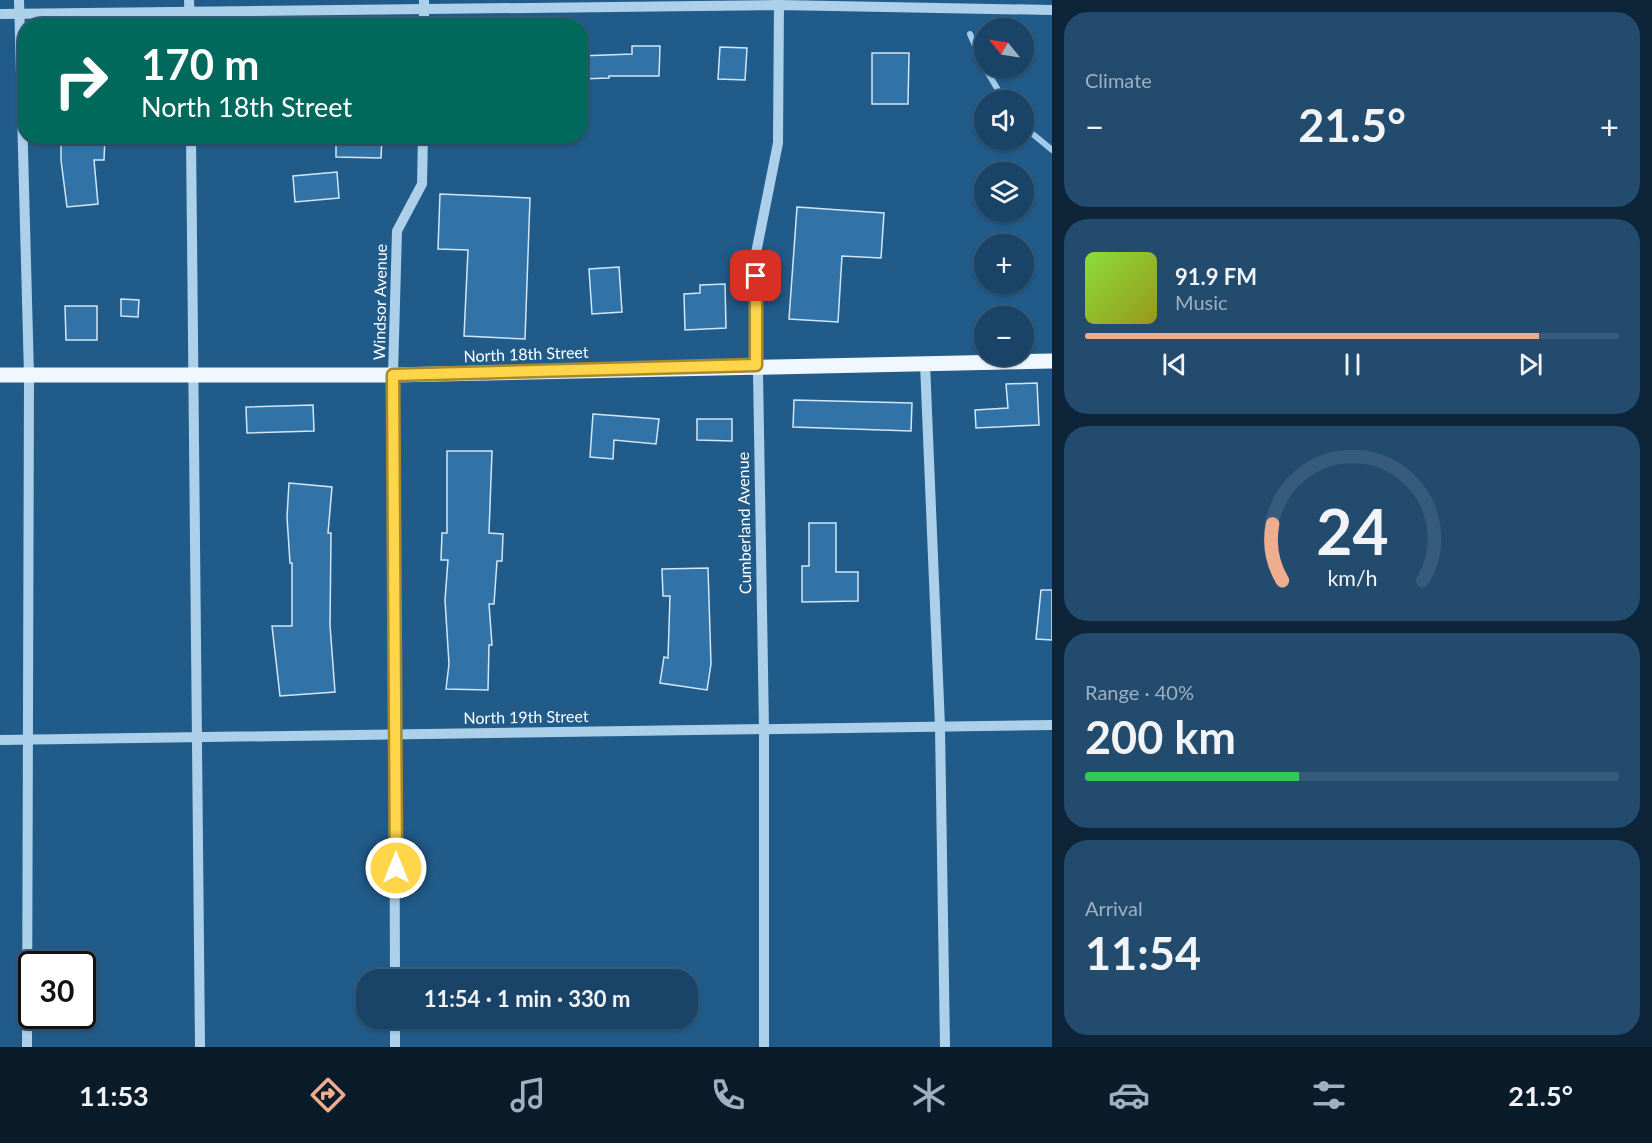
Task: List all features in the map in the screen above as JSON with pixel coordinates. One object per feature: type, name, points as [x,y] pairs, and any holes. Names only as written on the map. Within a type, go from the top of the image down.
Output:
[{"type":"main road","name":"North 18th Street","points":[[0,375],[393,375],[756,365],[1052,361]]},
{"type":"street","points":[[19,0],[20,18]]},
{"type":"street","points":[[0,14],[190,6],[604,3],[945,4],[1052,10]]},
{"type":"street","name":"Cumberland Avenue","points":[[764,1047],[764,729],[756,365],[756,254],[778,143],[779,3]]},
{"type":"street","points":[[23,144],[29,375],[27,1047]]},
{"type":"street","points":[[191,144],[200,1047]]},
{"type":"street","name":"Windsor Avenue","points":[[395,969],[393,375],[397,231],[422,184],[423,144]]},
{"type":"street","points":[[924,363],[940,727],[945,1047]]},
{"type":"street","name":"North 19th Street","points":[[0,740],[1052,725]]},
{"type":"street","points":[[395,1029],[395,1047]]},
{"type":"building","points":[[632,46],[660,46],[659,76],[609,76],[609,78],[588,79],[588,56],[632,54]]},
{"type":"building","points":[[720,47],[747,48],[745,80],[718,79]]},
{"type":"building","points":[[872,53],[909,53],[908,104],[872,104]]},
{"type":"building","points":[[61,144],[105,144],[104,160],[94,160],[98,204],[67,207]]},
{"type":"building","points":[[336,144],[382,144],[381,158],[336,157]]},
{"type":"building","points":[[337,172],[339,198],[295,202],[293,176]]},
{"type":"building","points":[[440,194],[530,198],[525,339],[464,336],[468,250],[438,249]]},
{"type":"building","points":[[797,207],[884,213],[881,258],[842,256],[838,322],[789,319]]},
{"type":"building","points":[[619,267],[622,312],[592,314],[589,269]]},
{"type":"building","points":[[725,284],[726,328],[685,330],[684,294],[700,293],[700,285]]},
{"type":"building","points":[[121,299],[139,300],[138,317],[121,316]]},
{"type":"building","points":[[65,306],[97,306],[97,340],[66,340]]},
{"type":"building","points":[[1037,383],[1039,425],[976,428],[975,410],[1008,408],[1006,384]]},
{"type":"building","points":[[794,400],[912,403],[911,431],[793,427]]},
{"type":"building","points":[[313,405],[314,431],[247,433],[246,407]]},
{"type":"building","points":[[593,414],[659,419],[656,444],[614,440],[613,459],[590,457]]},
{"type":"building","points":[[697,419],[732,419],[732,441],[697,440]]},
{"type":"building","points":[[447,451],[492,451],[489,533],[503,534],[502,561],[497,561],[494,604],[489,604],[492,645],[489,645],[488,690],[446,689],[449,664],[445,600],[448,560],[441,560],[442,533],[447,533]]},
{"type":"building","points":[[289,483],[332,487],[328,533],[331,533],[330,625],[335,692],[280,696],[272,626],[292,626],[292,563],[290,563],[287,517]]},
{"type":"building","points":[[809,523],[836,523],[836,572],[858,572],[858,601],[802,602],[802,566],[809,566]]},
{"type":"building","points":[[708,568],[711,664],[707,690],[660,683],[664,657],[668,658],[670,596],[663,596],[662,569]]},
{"type":"building","points":[[1041,590],[1052,590],[1052,640],[1036,639]]},
{"type":"waterway","points":[[970,34],[974,43]]},
{"type":"waterway","points":[[991,78],[998,90]]},
{"type":"waterway","points":[[1034,135],[1052,150]]},
{"type":"route","points":[[396,868],[393,375],[756,365],[756,276]]}]
